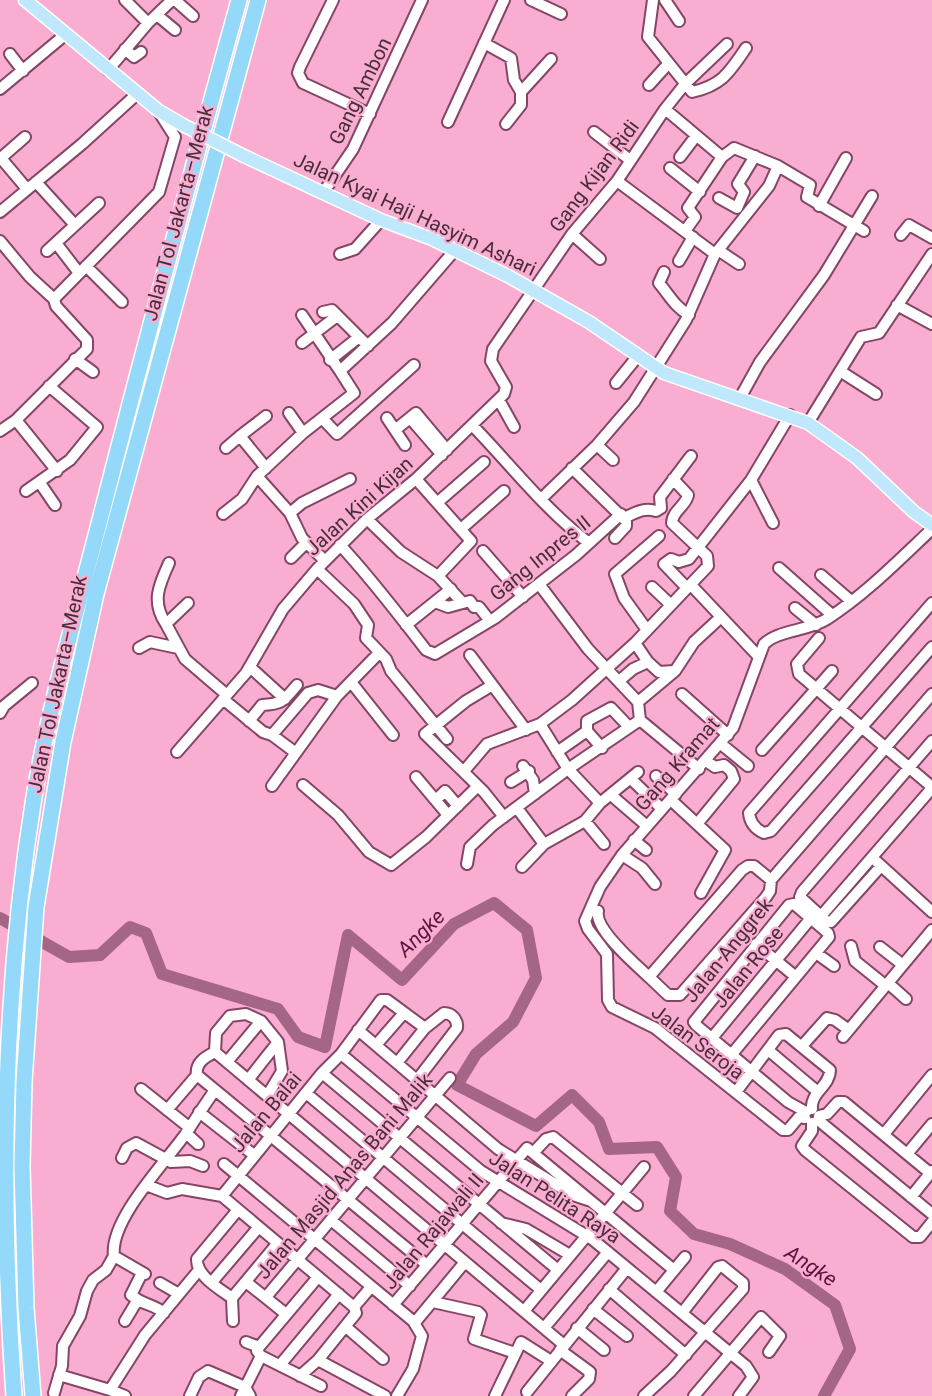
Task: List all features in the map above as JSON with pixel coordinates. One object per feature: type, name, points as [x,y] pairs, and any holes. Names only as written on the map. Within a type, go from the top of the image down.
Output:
[{"type":"highway","name":"Jalan Tol Jakarta–Merak","points":[[14,1396],[3,1163],[4,1081],[19,910],[34,795],[59,681],[151,321],[239,0]]},
{"type":"highway","name":"Jalan Tol Jakarta–Merak","points":[[33,1396],[26,1308],[22,1166],[24,1082],[36,907],[63,742],[96,594],[258,0]]},
{"type":"main road","name":"Jalan Kyai Haji Hasyim Ashari","points":[[25,0],[137,94],[159,111],[183,125],[381,220],[455,250],[589,322],[656,369],[808,423],[857,458],[932,527]]},
{"type":"street","points":[[125,0],[148,23]]},
{"type":"street","points":[[108,69],[148,23],[173,0],[193,16]]},
{"type":"street","points":[[333,0],[300,67],[299,78],[303,83],[370,114]]},
{"type":"street","name":"Gang Ambon","points":[[323,193],[347,159],[422,0]]},
{"type":"street","points":[[448,122],[504,0]]},
{"type":"street","points":[[531,0],[561,14]]},
{"type":"street","points":[[643,0],[652,5],[648,37],[692,92],[711,88],[726,77],[746,48]]},
{"type":"street","points":[[665,0],[679,21]]},
{"type":"street","points":[[157,15],[176,30]]},
{"type":"street","points":[[0,88],[66,34]]},
{"type":"street","points":[[484,43],[510,58],[514,80],[525,99]]},
{"type":"street","name":"Gang Kijan Ridi","points":[[534,291],[572,234],[617,181],[685,84],[726,44]]},
{"type":"street","points":[[125,49],[134,57],[141,52]]},
{"type":"street","points":[[10,54],[23,71]]},
{"type":"street","points":[[506,124],[551,59]]},
{"type":"street","points":[[649,85],[668,64]]},
{"type":"street","points":[[0,212],[137,94]]},
{"type":"street","points":[[665,110],[722,157]]},
{"type":"street","points":[[54,299],[162,188],[175,137],[159,111]]},
{"type":"street","points":[[594,132],[630,160]]},
{"type":"street","points":[[25,136],[1,157],[27,189]]},
{"type":"street","points":[[680,157],[696,136]]},
{"type":"street","points":[[679,261],[695,217],[688,211],[688,207],[722,157],[734,147],[778,166],[810,185],[807,197],[864,231]]},
{"type":"street","points":[[719,198],[736,208],[744,192],[738,184],[755,156]]},
{"type":"street","points":[[819,206],[846,159]]},
{"type":"street","points":[[541,499],[597,445],[634,402],[689,315],[716,252],[769,186],[778,166]]},
{"type":"street","points":[[670,168],[699,192]]},
{"type":"street","points":[[617,181],[689,234],[739,264]]},
{"type":"street","points":[[36,182],[75,225]]},
{"type":"street","points":[[740,398],[760,362],[824,275],[872,196]]},
{"type":"street","points":[[99,203],[52,247],[122,302]]},
{"type":"street","points":[[340,254],[355,249],[381,220]]},
{"type":"street","points":[[900,235],[909,225],[932,238]]},
{"type":"street","points":[[572,234],[600,259]]},
{"type":"street","points":[[0,241],[30,277],[54,299],[56,306],[88,343],[87,349],[16,420],[0,431]]},
{"type":"street","points":[[340,371],[392,323],[455,250]]},
{"type":"street","points":[[808,423],[861,337],[879,333],[932,254]]},
{"type":"street","points":[[664,272],[659,283],[669,292],[675,306],[689,315]]},
{"type":"street","points":[[514,428],[499,400],[506,387],[491,361],[491,353],[534,291]]},
{"type":"street","points":[[897,305],[932,324]]},
{"type":"street","points":[[323,312],[326,309],[332,310],[368,346]]},
{"type":"street","points":[[302,315],[354,393]]},
{"type":"street","points":[[302,343],[337,316]]},
{"type":"street","points":[[330,360],[359,337]]},
{"type":"street","points":[[616,383],[637,357]]},
{"type":"street","points":[[75,359],[93,372]]},
{"type":"street","points":[[322,418],[337,434],[414,365]]},
{"type":"street","points":[[840,371],[876,394]]},
{"type":"street","points":[[26,491],[57,471],[80,449],[97,427],[49,386]]},
{"type":"street","points":[[223,514],[242,499],[257,476],[303,433],[354,393],[359,392],[370,404]]},
{"type":"street","name":"Jalan Kini Kijan","points":[[177,752],[250,667],[283,609],[321,565],[367,519],[416,479],[499,400]]},
{"type":"street","points":[[289,413],[303,433]]},
{"type":"street","points":[[395,430],[417,414],[444,452]]},
{"type":"street","points":[[759,657],[722,617],[664,564],[670,560],[679,562],[689,559],[751,480],[790,415]]},
{"type":"street","points":[[226,448],[266,416]]},
{"type":"street","points":[[387,418],[405,445]]},
{"type":"street","points":[[16,420],[57,471]]},
{"type":"street","points":[[472,425],[541,499],[589,543]]},
{"type":"street","points":[[240,436],[266,468]]},
{"type":"street","points":[[597,445],[613,460]]},
{"type":"street","points":[[615,538],[626,526],[622,516],[640,511],[656,511],[661,508],[662,494],[691,456]]},
{"type":"street","points":[[438,502],[484,462]]},
{"type":"street","name":"Gang Inpres II","points":[[340,545],[366,572],[377,591],[426,650],[435,654],[490,621],[523,597],[622,516],[572,468]]},
{"type":"street","points":[[257,476],[290,513],[321,565],[354,604],[368,625],[366,639],[447,739]]},
{"type":"street","points":[[290,513],[302,503],[350,479]]},
{"type":"street","points":[[416,479],[471,541],[438,576]]},
{"type":"street","points":[[464,771],[487,744],[540,724],[608,669],[689,586],[710,561],[672,523],[672,519],[687,501],[688,495],[673,479]]},
{"type":"street","points":[[751,480],[773,523]]},
{"type":"street","points":[[40,483],[55,505]]},
{"type":"street","points":[[461,529],[504,491]]},
{"type":"street","points":[[662,494],[680,508]]},
{"type":"street","points":[[367,519],[401,552],[438,576],[461,601]]},
{"type":"street","name":"Gang Kramat","points":[[585,921],[599,878],[702,765],[737,720],[764,645],[772,637],[816,625],[832,615],[851,601],[932,527]]},
{"type":"street","points":[[647,630],[624,597],[615,574],[659,536]]},
{"type":"street","points":[[291,558],[306,543]]},
{"type":"street","points":[[483,551],[523,597]]},
{"type":"street","points":[[169,563],[156,596],[158,608],[178,648],[199,673],[249,721],[296,753]]},
{"type":"street","points":[[779,568],[832,615]]},
{"type":"street","points":[[821,575],[851,601]]},
{"type":"street","points":[[539,584],[588,649],[638,702],[640,720],[702,765],[715,767],[724,765],[731,771],[734,779],[697,824]]},
{"type":"street","points":[[652,587],[670,604]]},
{"type":"street","points":[[406,624],[451,590]]},
{"type":"street","points":[[435,602],[448,607],[461,601],[470,601],[474,608],[479,607],[490,621]]},
{"type":"street","points":[[166,624],[188,603]]},
{"type":"street","points":[[932,603],[749,813],[750,820],[759,831],[768,833],[771,831],[932,648]]},
{"type":"street","points":[[795,608],[816,625]]},
{"type":"street","points":[[638,702],[675,671],[694,642],[722,617]]},
{"type":"street","points":[[819,638],[800,659],[796,670],[932,788]]},
{"type":"street","points":[[140,648],[150,642],[178,648]]},
{"type":"street","points":[[635,643],[648,662],[659,672],[675,671]]},
{"type":"street","points":[[272,786],[337,696],[379,653]]},
{"type":"street","points":[[470,655],[526,730]]},
{"type":"street","points":[[619,681],[633,669],[648,662]]},
{"type":"street","points":[[250,667],[285,699]]},
{"type":"street","points":[[762,750],[832,671]]},
{"type":"street","points":[[351,682],[393,735]]},
{"type":"street","points":[[1,706],[32,684]]},
{"type":"street","points":[[249,721],[263,704],[272,706],[285,699],[297,685]]},
{"type":"street","points":[[491,686],[426,731],[428,738],[464,771],[504,817]]},
{"type":"street","points":[[272,735],[308,693],[318,690],[337,696]]},
{"type":"street","points":[[682,694],[748,766]]},
{"type":"street","points":[[598,911],[597,920],[618,946],[669,995],[674,997],[680,994],[770,891],[771,880],[932,694]]},
{"type":"street","points":[[602,748],[587,730],[587,721],[609,708],[629,727]]},
{"type":"street","points":[[467,864],[468,852],[474,842],[504,817],[568,769],[640,720]]},
{"type":"street","points":[[540,724],[568,769],[600,803]]},
{"type":"street","points":[[557,752],[587,730]]},
{"type":"street","points":[[732,1054],[829,935],[802,901],[802,892],[932,741]]},
{"type":"street","points":[[511,782],[526,769],[535,794]]},
{"type":"street","points":[[522,867],[544,844],[585,821],[600,803],[635,776],[662,809]]},
{"type":"street","points":[[656,776],[725,853],[713,868],[702,893]]},
{"type":"street","points":[[416,777],[448,814]]},
{"type":"street","points":[[303,785],[338,815],[369,852],[391,865],[426,837],[478,786]]},
{"type":"street","name":"Jalan Rose","points":[[712,1038],[776,960],[872,858],[932,788]]},
{"type":"street","points":[[436,800],[445,791],[458,806]]},
{"type":"street","points":[[611,795],[647,826]]},
{"type":"street","points":[[517,808],[544,844]]},
{"type":"street","points":[[585,821],[604,844]]},
{"type":"street","points":[[634,840],[646,850]]},
{"type":"street","points":[[622,855],[642,868],[655,884]]},
{"type":"street","points":[[872,858],[932,912]]},
{"type":"street","points":[[649,977],[742,870],[748,866],[754,866],[771,880]]},
{"type":"street","points":[[816,917],[829,922],[833,920],[881,866]]},
{"type":"street","name":"Jalan Anggrek","points":[[712,1038],[694,1022],[791,903],[816,917]]},
{"type":"street","name":"Jalan Seroja","points":[[585,921],[588,929],[607,954],[608,1000],[612,1007],[650,1025],[786,1131],[799,1117],[812,1116]]},
{"type":"street","points":[[802,1046],[827,1018],[836,1020],[846,1033],[931,932]]},
{"type":"street","points":[[756,944],[796,977]]},
{"type":"street","points":[[851,946],[855,961],[906,999]]},
{"type":"street","points":[[880,946],[903,965]]},
{"type":"street","points":[[816,953],[834,966]]},
{"type":"street","name":"Jalan Balai","points":[[222,1196],[384,999],[404,1012]]},
{"type":"street","points":[[376,1045],[404,1012],[425,1028]]},
{"type":"street","points":[[397,1062],[425,1028],[444,1013],[450,1014],[458,1024],[456,1032],[417,1080]]},
{"type":"street","points":[[215,1052],[216,1033],[230,1016],[246,1014],[261,1021],[278,1042],[282,1071],[267,1096]]},
{"type":"street","points":[[227,1062],[261,1021]]},
{"type":"street","points":[[358,1030],[515,1160],[573,1195],[592,1200]]},
{"type":"street","points":[[736,1092],[768,1050],[784,1034],[830,1070],[829,1077],[812,1101],[812,1131],[802,1146],[805,1150],[913,1237],[920,1237],[932,1222]]},
{"type":"street","points":[[712,1038],[788,1102],[812,1116],[932,1214]]},
{"type":"street","points":[[248,1080],[278,1042]]},
{"type":"street","points":[[768,1050],[818,1092]]},
{"type":"street","points":[[215,1052],[544,1328],[590,1372],[589,1379],[579,1394]]},
{"type":"street","points":[[215,1052],[201,1061],[196,1070],[197,1075],[427,1265]]},
{"type":"street","name":"Jalan Pelita Raya","points":[[341,1054],[497,1182],[587,1235],[749,1369],[753,1377],[743,1395]]},
{"type":"street","points":[[322,1073],[501,1223],[570,1255]]},
{"type":"street","points":[[167,1110],[197,1075]]},
{"type":"street","points":[[884,1134],[932,1075]]},
{"type":"street","name":"Jalan Masjid Anas Bani Malik","points":[[266,1298],[450,1078]]},
{"type":"street","points":[[141,1089],[188,1130],[198,1144]]},
{"type":"street","points":[[54,1393],[63,1346],[80,1316],[87,1291],[93,1280],[106,1270],[114,1256],[112,1246],[118,1228],[164,1158],[188,1130],[215,1090]]},
{"type":"street","points":[[306,1093],[541,1290]]},
{"type":"street","points":[[812,1116],[827,1114],[841,1101],[931,1172],[911,1197]]},
{"type":"street","points":[[200,1112],[254,1155]]},
{"type":"street","points":[[907,1154],[932,1124]]},
{"type":"street","points":[[637,1205],[553,1137],[546,1139],[534,1152],[674,1270]]},
{"type":"street","points":[[122,1158],[129,1145],[136,1143],[175,1162],[190,1161],[203,1166]]},
{"type":"street","name":"Jalan Rajawali II","points":[[393,1305],[526,1148],[534,1152]]},
{"type":"street","points":[[224,1164],[413,1321],[422,1336],[413,1369],[397,1396]]},
{"type":"street","points":[[524,1311],[644,1167]]},
{"type":"street","points":[[146,1185],[167,1193],[182,1189],[222,1196],[237,1211],[354,1307],[356,1313],[346,1328],[318,1360],[300,1376]]},
{"type":"street","points":[[232,1298],[199,1269],[198,1259],[237,1211]]},
{"type":"street","points":[[332,1220],[410,1286]]},
{"type":"street","points":[[212,1282],[258,1228]]},
{"type":"street","points":[[523,1234],[558,1270]]},
{"type":"street","points":[[233,1321],[232,1298],[278,1244]]},
{"type":"street","points":[[544,1328],[608,1252]]},
{"type":"street","points":[[114,1256],[143,1273],[131,1293],[137,1301],[157,1306],[164,1313]]},
{"type":"street","points":[[656,1292],[685,1257]]},
{"type":"street","points":[[413,1321],[417,1320],[433,1302],[465,1262]]},
{"type":"street","points":[[644,1396],[706,1333],[743,1289],[743,1283],[722,1266],[718,1267],[682,1313]]},
{"type":"street","points":[[527,1392],[627,1268]]},
{"type":"street","points":[[110,1390],[145,1335],[199,1269]]},
{"type":"street","points":[[190,1396],[199,1377],[208,1371],[246,1393],[260,1351],[286,1314],[318,1276]]},
{"type":"street","points":[[246,1281],[286,1314]]},
{"type":"street","points":[[160,1283],[179,1294]]},
{"type":"street","points":[[354,1307],[371,1287]]},
{"type":"street","points":[[609,1289],[686,1355]]},
{"type":"street","points":[[280,1365],[339,1294]]},
{"type":"street","points":[[125,1321],[137,1301]]},
{"type":"street","points":[[433,1302],[478,1312],[481,1316],[474,1339],[515,1353]]},
{"type":"street","points":[[593,1309],[627,1336]]},
{"type":"street","points":[[694,1396],[761,1317],[780,1336],[769,1352]]},
{"type":"street","points":[[346,1328],[383,1359]]},
{"type":"street","points":[[577,1328],[604,1350]]},
{"type":"street","points":[[246,1342],[280,1365],[321,1386]]},
{"type":"street","points":[[495,1396],[521,1342],[551,1360]]},
{"type":"street","points":[[318,1360],[385,1396]]},
{"type":"street","points":[[59,1375],[125,1396]]},
{"type":"waterway","name":"Angke","points":[[0,918],[69,957],[100,955],[130,927],[146,933],[162,974],[278,1009],[298,1037],[325,1047],[348,935],[402,980],[454,924],[494,903],[527,930],[536,978],[513,1022],[476,1054],[457,1085],[536,1126],[572,1095],[599,1122],[609,1149],[657,1147],[676,1177],[670,1211],[694,1234],[730,1244],[785,1269],[835,1305],[850,1349],[824,1396]]}]
